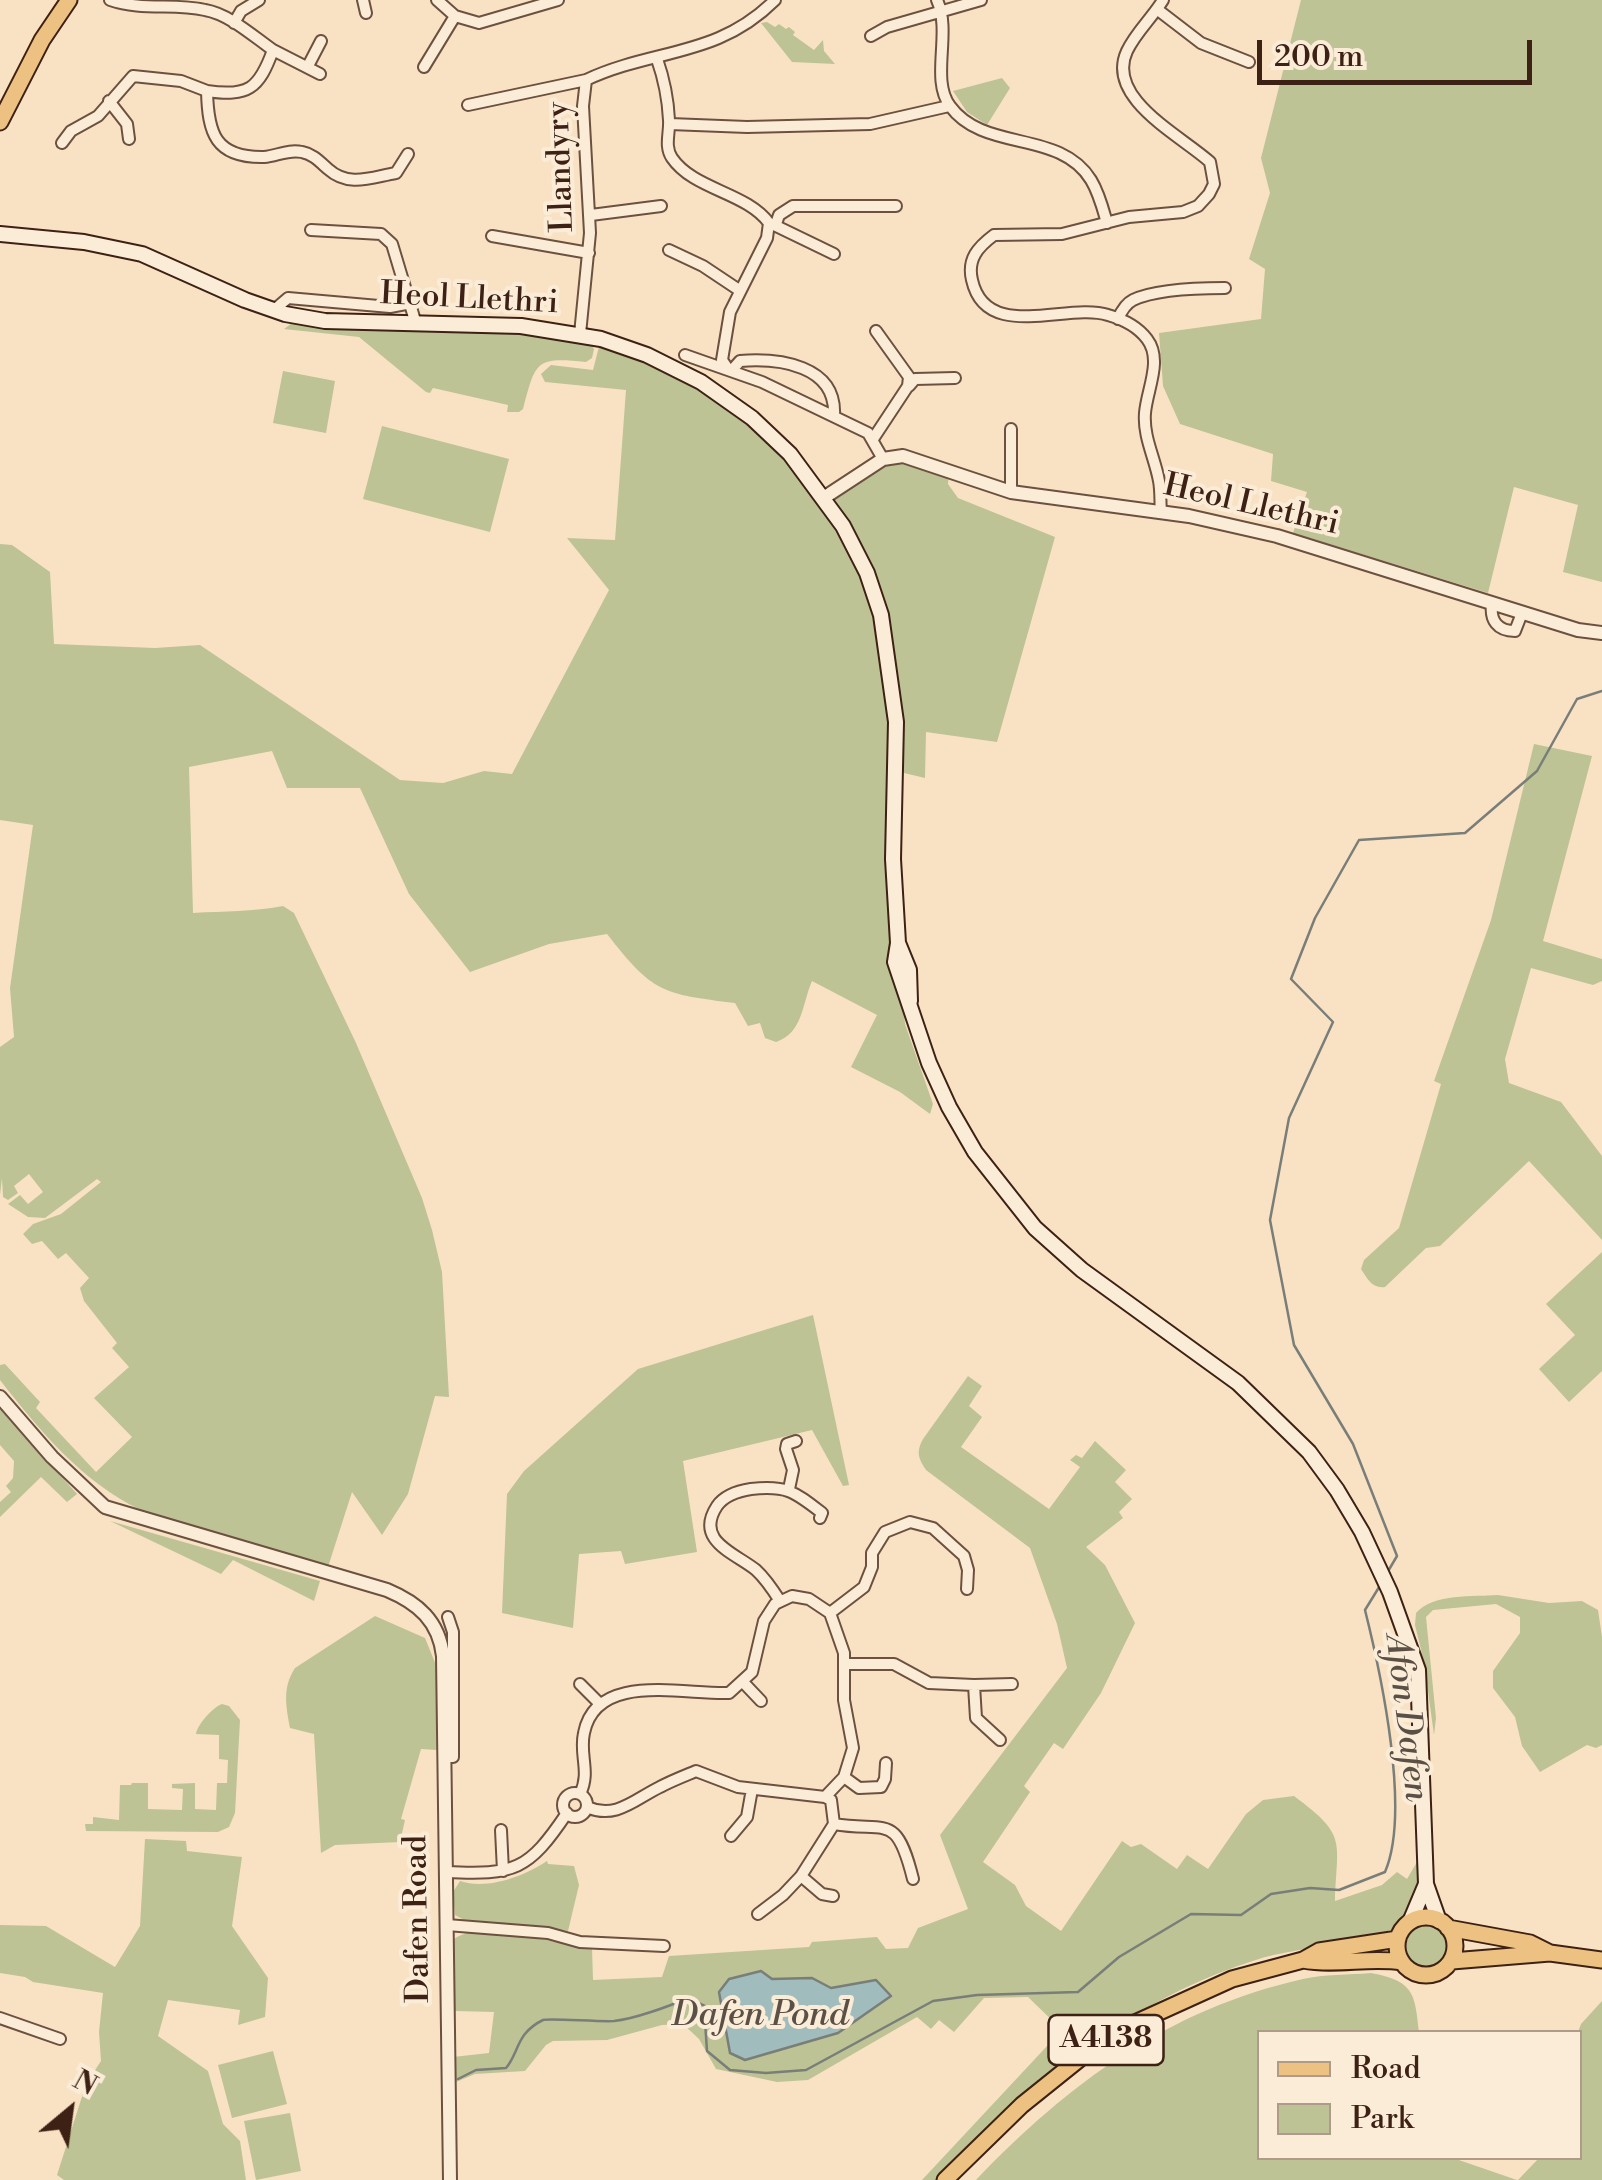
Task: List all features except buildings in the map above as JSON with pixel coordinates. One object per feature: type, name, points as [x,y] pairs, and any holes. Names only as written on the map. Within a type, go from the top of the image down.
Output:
[{"type":"main road","points":[[0,122],[42,40],[69,0]]},
{"type":"main road","name":"Heol Llethri","points":[[0,234],[84,242],[142,254],[274,310],[324,322],[522,326],[580,334],[648,355],[701,382],[752,418],[790,454],[825,497],[868,572],[882,615],[896,722],[893,859],[898,943],[909,970],[910,1002],[929,1063],[949,1107],[995,1179],[1036,1228],[1082,1270],[1238,1383],[1308,1452],[1337,1490],[1390,1592],[1418,1670],[1426,1884]]},
{"type":"main road","points":[[1426,1884],[1455,1944],[1452,1960],[1431,1975],[1413,1972],[1402,1962],[1398,1939],[1426,1884]]},
{"type":"main road","points":[[1410,1922],[1420,1918],[1530,1943],[1550,1953]]},
{"type":"main road","name":"A4138","points":[[944,2180],[1022,2105],[1124,2028],[1232,1978],[1303,1960],[1320,1951],[1398,1939]]},
{"type":"main road","points":[[1452,1960],[1550,1953],[1602,1960]]},
{"type":"main road","name":"A4138","points":[[1303,1960],[1402,1962]]},
{"type":"street","points":[[110,0],[135,8],[207,10],[320,74]]},
{"type":"street","points":[[234,23],[241,11],[260,0]]},
{"type":"street","points":[[363,0],[366,13]]},
{"type":"street","points":[[437,0],[455,16],[479,23],[558,0]]},
{"type":"street","name":"Llandyry","points":[[468,106],[586,80],[710,44],[738,31],[775,0]]},
{"type":"street","points":[[871,36],[939,5],[980,0]]},
{"type":"street","points":[[939,5],[944,28],[942,85],[949,106],[980,131],[1054,150],[1075,162],[1091,180],[1107,223]]},
{"type":"street","points":[[1161,512],[1159,482],[1144,416],[1155,365],[1152,347],[1136,327],[1093,313],[1017,317],[989,309],[975,292],[970,274],[974,254],[994,235],[1062,234],[1129,217],[1183,212],[1204,201],[1214,184],[1210,162],[1137,102],[1125,86],[1121,71],[1136,35],[1160,5],[1201,43],[1249,62]]},
{"type":"street","points":[[424,67],[455,16]]},
{"type":"street","points":[[308,66],[320,41]]},
{"type":"street","points":[[62,143],[71,131],[98,116],[134,76],[181,81],[229,94],[251,89],[262,77],[273,50]]},
{"type":"street","points":[[656,58],[665,82],[670,124],[667,146],[677,163],[773,224],[834,254]]},
{"type":"street","name":"Llandyry","points":[[580,334],[590,215],[586,80]]},
{"type":"street","points":[[207,91],[212,137],[220,146],[236,153],[268,157],[287,151],[306,152],[334,174],[363,181],[396,173],[408,154]]},
{"type":"street","points":[[108,101],[127,124],[129,139]]},
{"type":"street","points":[[670,124],[870,124],[949,106]]},
{"type":"street","points":[[590,215],[661,206]]},
{"type":"street","points":[[730,370],[722,360],[723,337],[739,290],[780,215],[793,206],[896,206]]},
{"type":"street","points":[[311,230],[381,234],[392,244],[416,324]]},
{"type":"street","name":"Llandyry","points":[[492,236],[589,253]]},
{"type":"street","points":[[670,250],[739,290]]},
{"type":"street","points":[[1118,320],[1134,300],[1198,288],[1225,288]]},
{"type":"street","points":[[274,310],[288,298],[390,307],[411,304]]},
{"type":"street","points":[[876,331],[908,377],[908,386]]},
{"type":"street","points":[[685,355],[730,370],[834,416],[874,439],[883,459],[825,497]]},
{"type":"street","points":[[730,370],[740,361],[759,359],[802,367],[826,384],[835,404],[834,416]]},
{"type":"street","points":[[874,439],[915,380],[955,378]]},
{"type":"street","points":[[1011,429],[1011,492]]},
{"type":"street","name":"Heol Llethri","points":[[883,459],[904,456],[1011,492],[1220,522],[1325,549],[1578,630],[1602,633]]},
{"type":"street","points":[[1492,604],[1493,619],[1506,631],[1514,631],[1522,613]]},
{"type":"street","name":"Dafen Road","points":[[0,1397],[52,1457],[104,1507],[412,1600],[434,1625],[443,1656],[450,2180]]},
{"type":"street","points":[[788,1489],[793,1470],[786,1448],[796,1442]]},
{"type":"street","points":[[780,1602],[753,1568],[724,1552],[714,1539],[710,1525],[721,1500],[741,1490],[788,1489],[822,1513],[820,1518]]},
{"type":"street","points":[[830,1613],[864,1586],[872,1567],[872,1553],[884,1532],[910,1522],[933,1528],[964,1556],[967,1590]]},
{"type":"street","points":[[580,1794],[587,1768],[583,1738],[600,1704],[632,1690],[729,1693],[752,1672],[764,1621],[775,1604],[792,1596],[809,1598],[830,1613],[842,1643],[844,1700],[853,1748],[844,1777],[824,1797]]},
{"type":"street","points":[[444,1757],[453,1757],[453,1632],[448,1617]]},
{"type":"street","points":[[844,1664],[894,1664],[928,1683],[1012,1684]]},
{"type":"street","points":[[742,1682],[760,1701]]},
{"type":"street","points":[[580,1684],[600,1704]]},
{"type":"street","points":[[974,1685],[976,1718],[1000,1740]]},
{"type":"street","points":[[844,1777],[859,1788],[880,1787],[886,1779],[886,1763]]},
{"type":"street","points":[[587,1807],[600,1812],[621,1810],[696,1770],[738,1787],[831,1800],[834,1824],[801,1876],[758,1914]]},
{"type":"street","points":[[730,1836],[747,1817],[752,1789]]},
{"type":"street","points":[[580,1794],[586,1799],[587,1807],[580,1816],[566,1813],[566,1796],[580,1794]]},
{"type":"street","points":[[446,1872],[503,1872],[533,1858],[566,1813]]},
{"type":"street","points":[[834,1824],[880,1824],[894,1832],[914,1879]]},
{"type":"street","points":[[501,1830],[503,1872]]},
{"type":"street","points":[[801,1876],[822,1894],[834,1896]]},
{"type":"street","points":[[447,1924],[548,1933],[580,1942],[664,1946]]},
{"type":"street","points":[[0,2018],[60,2039]]},
{"type":"green space","points":[[1301,0],[1602,0],[1602,582],[1563,572],[1578,505],[1514,487],[1488,593],[1293,533],[1307,492],[1271,481],[1273,454],[1180,424],[1163,386],[1159,333],[1261,319],[1265,269],[1249,259],[1270,193],[1261,158]]},
{"type":"green space","points":[[761,23],[775,27],[789,27],[795,32],[793,35],[814,50],[823,40],[824,51],[835,64],[792,62]]},
{"type":"green space","points":[[1002,78],[1010,88],[987,125],[967,112],[953,91]]},
{"type":"green space","points":[[292,323],[554,336],[591,344],[594,349],[592,358],[586,362],[556,360],[540,366],[523,409],[507,412],[508,405],[433,388],[426,392],[359,337],[284,329]]},
{"type":"green space","points":[[601,339],[647,355],[752,418],[825,497],[883,459],[903,456],[949,473],[948,484],[958,498],[1055,537],[997,742],[926,732],[925,778],[904,773],[900,765],[898,943],[905,1024],[933,1104],[930,1114],[900,1092],[851,1067],[877,1015],[812,981],[797,1025],[776,1042],[765,1038],[760,1023],[748,1026],[735,1003],[675,993],[648,979],[607,934],[549,944],[470,972],[409,894],[360,788],[287,788],[272,751],[189,767],[193,913],[283,906],[294,913],[356,1043],[422,1198],[442,1272],[449,1397],[435,1396],[408,1494],[382,1535],[352,1492],[328,1567],[141,1510],[81,1470],[46,1436],[0,1380],[0,1365],[5,1364],[40,1402],[36,1408],[96,1472],[132,1437],[94,1398],[129,1367],[112,1348],[117,1343],[84,1301],[80,1288],[89,1278],[66,1253],[58,1259],[42,1241],[32,1244],[23,1234],[33,1224],[61,1214],[101,1182],[97,1179],[45,1218],[28,1217],[8,1204],[20,1195],[28,1204],[43,1192],[29,1174],[14,1186],[18,1193],[8,1200],[3,1197],[2,1178],[0,1195],[0,1047],[14,1037],[10,988],[33,825],[0,820],[0,544],[12,545],[50,572],[54,644],[155,648],[200,645],[400,780],[443,783],[484,771],[512,774],[609,590],[567,538],[615,540],[626,390],[545,382],[541,374],[551,365],[593,370]]},
{"type":"green space","points":[[283,371],[335,381],[326,433],[273,423]]},
{"type":"green space","points":[[382,426],[509,459],[490,532],[363,499]]},
{"type":"green space","points":[[1534,744],[1592,756],[1543,941],[1602,959],[1602,981],[1593,985],[1531,968],[1505,1059],[1509,1083],[1561,1102],[1602,1156],[1602,1240],[1529,1161],[1440,1246],[1426,1248],[1385,1287],[1377,1286],[1361,1269],[1364,1260],[1399,1228],[1441,1084],[1434,1081],[1491,920]]},
{"type":"green space","points":[[1602,1252],[1602,1371],[1569,1402],[1539,1369],[1575,1335],[1546,1304]]},
{"type":"green space","points":[[813,1315],[849,1485],[843,1486],[812,1430],[683,1461],[697,1552],[625,1564],[621,1551],[579,1554],[573,1628],[502,1613],[507,1494],[524,1471],[638,1369]]},
{"type":"green space","points":[[968,1376],[982,1386],[969,1406],[982,1417],[961,1447],[1049,1509],[1080,1467],[1070,1460],[1076,1455],[1082,1458],[1095,1441],[1126,1470],[1115,1482],[1132,1499],[1119,1512],[1123,1518],[1086,1547],[1105,1565],[1135,1623],[1101,1693],[1063,1749],[1054,1743],[1024,1786],[1030,1792],[983,1862],[1015,1885],[1026,1906],[1061,1931],[1122,1841],[1131,1847],[1141,1844],[1177,1869],[1187,1855],[1208,1869],[1246,1814],[1263,1800],[1294,1796],[1323,1821],[1336,1841],[1335,1901],[1382,1885],[1397,1872],[1407,1879],[1420,1857],[1416,1895],[1409,1912],[1396,1927],[1372,1936],[1262,1958],[1214,1975],[1126,2020],[1008,2110],[936,2180],[922,2180],[1062,2030],[1028,1997],[984,1998],[954,2032],[939,2020],[931,2029],[917,2017],[808,2080],[777,2082],[716,2069],[699,2039],[683,2024],[662,2025],[607,2040],[553,2041],[525,2071],[475,2074],[456,2082],[453,2057],[489,2053],[494,2012],[455,2011],[454,1939],[468,1933],[502,1931],[592,1947],[593,1980],[662,1977],[669,1956],[809,1947],[812,1942],[877,1937],[886,1949],[908,1948],[918,1928],[968,1909],[940,1835],[1067,1668],[1057,1624],[1030,1548],[926,1470],[919,1455],[923,1439]],"holes":[[[812,1978],[831,1988],[876,1980],[730,2053],[772,1979]]]},
{"type":"green space","points":[[0,1408],[77,1494],[67,1502],[41,1477],[0,1517],[0,1502],[11,1492],[6,1486],[13,1478],[14,1461],[0,1445]]},
{"type":"green space","points":[[110,1521],[320,1581],[314,1601],[233,1560],[221,1574]]},
{"type":"green space","points":[[1498,1595],[1549,1603],[1582,1601],[1598,1610],[1602,1637],[1602,1745],[1587,1745],[1540,1772],[1522,1746],[1515,1717],[1493,1688],[1493,1671],[1520,1633],[1520,1617],[1496,1604],[1433,1610],[1426,1617],[1436,1718],[1434,1735],[1416,1613],[1443,1599]]},
{"type":"green space","points":[[375,1616],[425,1638],[436,1665],[437,1750],[421,1749],[401,1819],[405,1820],[400,1842],[335,1845],[321,1853],[314,1734],[290,1728],[288,1683],[295,1668]]},
{"type":"green space","points":[[222,1704],[229,1706],[240,1720],[235,1813],[229,1827],[218,1832],[86,1831],[85,1824],[93,1824],[93,1817],[119,1820],[120,1785],[132,1783],[148,1783],[148,1809],[182,1810],[183,1789],[172,1788],[172,1784],[195,1783],[195,1809],[216,1810],[217,1783],[227,1783],[228,1760],[219,1759],[219,1735],[196,1734],[206,1717]]},
{"type":"green space","points":[[145,1839],[186,1841],[187,1851],[242,1857],[232,1926],[268,1978],[265,2017],[238,2025],[240,2010],[168,2000],[158,2036],[208,2071],[223,2124],[240,2141],[246,2180],[64,2180],[57,2175],[86,2084],[101,2061],[103,1993],[0,1973],[0,1925],[46,1926],[115,1967],[140,1926]]},
{"type":"green space","points":[[547,1861],[574,1866],[579,1885],[568,1931],[464,1920],[455,1915],[453,1892],[460,1881],[482,1884],[505,1880]]},
{"type":"green space","points":[[1427,1925],[1442,1931],[1448,1946],[1442,1961],[1427,1967],[1412,1961],[1406,1946],[1412,1931]]},
{"type":"green space","points":[[1371,1973],[1396,1980],[1413,1998],[1419,2030],[1257,2030],[1257,2160],[1459,2160],[1517,2180],[976,2180],[1047,2112],[1124,2054],[1208,2009],[1311,1977]]},
{"type":"green space","points":[[1602,2001],[1602,2180],[1518,2180],[1537,2160],[1582,2160],[1581,2024]]},
{"type":"green space","points":[[273,2051],[287,2104],[232,2118],[218,2065]]},
{"type":"green space","points":[[290,2113],[301,2171],[256,2180],[244,2121]]},
{"type":"water","name":"Dafen Pond","points":[[761,1971],[772,1979],[812,1978],[831,1988],[876,1980],[891,1996],[838,2033],[745,2060],[730,2053],[719,1992],[729,1979]]},
{"type":"waterway","name":"Afon Dafen","points":[[1387,1573],[1397,1556],[1353,1444],[1294,1345],[1270,1220],[1289,1118],[1333,1022],[1291,979],[1315,918],[1359,840],[1465,833],[1537,771],[1577,699],[1602,691]]},
{"type":"waterway","name":"Afon Dafen","points":[[704,2007],[707,2051],[730,2070],[806,2070],[933,2001],[977,1995],[1078,1992],[1119,1957],[1191,1914],[1241,1915],[1271,1894],[1310,1888],[1339,1890],[1385,1872],[1392,1846],[1394,1780],[1385,1705],[1365,1610],[1381,1584]]},
{"type":"waterway","name":"Afon Dafen","points":[[458,2079],[476,2070],[506,2068],[523,2037],[543,2020],[622,2020],[688,1998],[711,2009]]}]
